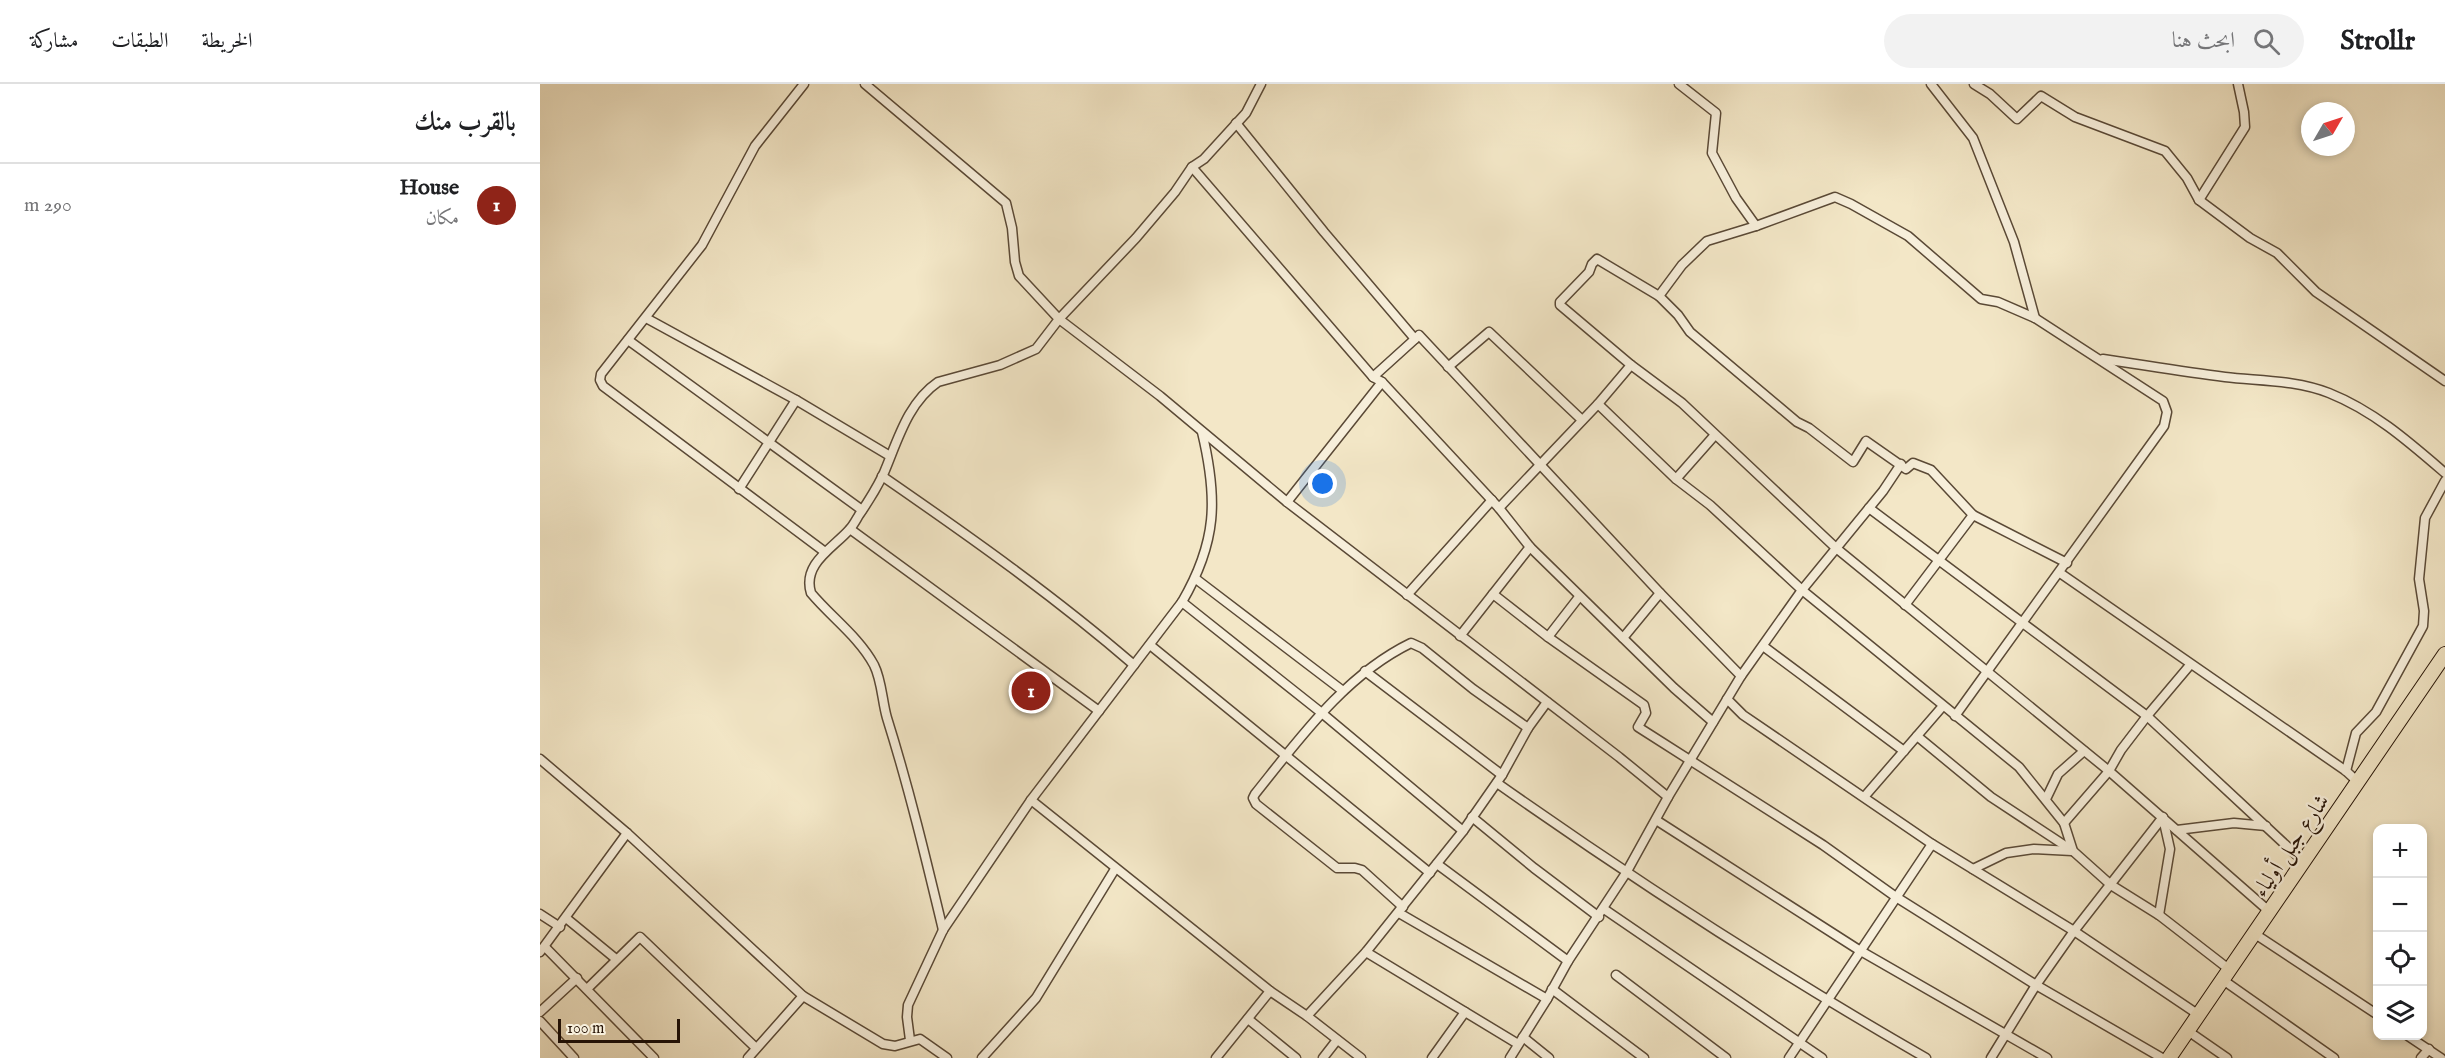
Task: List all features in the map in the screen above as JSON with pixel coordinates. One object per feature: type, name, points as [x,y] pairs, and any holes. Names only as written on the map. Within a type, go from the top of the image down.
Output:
[{"type":"highway","name":"شارع جبل أولياء","points":[[2169,1058],[2445,654]]},
{"type":"street","points":[[804,84],[755,146],[702,245],[602,374],[600,380],[603,386],[825,552]]},
{"type":"street","points":[[865,84],[1005,203],[1009,211],[1015,262],[1020,276],[1059,319],[1160,396],[1287,502],[1668,797]]},
{"type":"street","points":[[943,930],[901,760],[884,707],[878,676],[873,664],[860,646],[811,593],[810,576],[825,552],[850,529],[882,476],[915,406],[930,388],[938,382],[1000,365],[1032,352],[1040,346],[1059,319],[1136,238],[1175,192],[1192,167],[1204,159],[1246,113],[1261,84]]},
{"type":"street","points":[[1679,84],[1716,114],[1712,153],[1736,198],[1756,226]]},
{"type":"street","points":[[1931,84],[1973,138],[2014,242],[2036,318]]},
{"type":"street","points":[[1974,84],[1990,94],[2017,119],[2041,96],[2075,117],[2165,152],[2187,178],[2199,200],[2250,238],[2277,254],[2316,292],[2445,381]]},
{"type":"street","points":[[2199,200],[2245,127],[2238,84]]},
{"type":"street","points":[[1236,123],[1415,339]]},
{"type":"street","points":[[1192,167],[1373,377],[1382,382],[1492,500],[1530,547],[1674,688],[1713,722]]},
{"type":"street","points":[[1659,296],[1682,265],[1707,241],[1835,197],[1908,237],[1981,299],[1998,302],[2036,318],[2163,401],[2167,418],[2164,426],[1955,716]]},
{"type":"street","points":[[2067,563],[1973,515],[1931,471],[1912,463],[1906,469],[1866,441],[1853,462],[1809,428],[1797,422],[1690,332],[1678,315],[1659,296],[1597,259],[1589,272],[1560,302],[1560,305],[1631,365],[1682,403],[1714,436],[1836,548],[2109,771],[2270,912]]},
{"type":"street","points":[[646,318],[796,400],[890,456]]},
{"type":"street","points":[[1448,367],[1488,332],[1582,420]]},
{"type":"street","points":[[1373,377],[1419,335],[1660,593],[1741,676]]},
{"type":"street","points":[[628,340],[862,510]]},
{"type":"street","points":[[2100,359],[2227,377],[2279,381],[2327,392],[2367,411],[2445,473]]},
{"type":"street","points":[[1499,508],[1598,404],[1631,365]]},
{"type":"street","points":[[1287,502],[1382,382]]},
{"type":"street","points":[[739,489],[796,400]]},
{"type":"street","points":[[1598,404],[1676,478],[1710,505],[1802,590],[1942,707],[2019,767],[2064,823],[2073,851]]},
{"type":"street","points":[[910,1040],[908,1005],[943,930],[1031,800],[1150,645],[1196,579],[1207,547],[1213,499],[1210,465],[1202,432]]},
{"type":"street","points":[[1676,478],[1714,436]]},
{"type":"street","points":[[1510,1058],[1568,961],[1626,873],[1668,797],[1741,676],[1802,590],[1901,465]]},
{"type":"street","points":[[882,476],[1027,577],[1134,665]]},
{"type":"street","points":[[2346,771],[2356,733],[2376,712],[2423,626],[2424,611],[2419,579],[2425,518],[2445,481]]},
{"type":"street","points":[[1407,595],[1492,500]]},
{"type":"street","points":[[1869,508],[2147,716],[2304,862]]},
{"type":"street","points":[[1905,604],[1973,515]]},
{"type":"street","points":[[850,529],[1099,711]]},
{"type":"street","points":[[1460,636],[1530,547]]},
{"type":"street","points":[[2060,573],[2346,771],[2358,782]]},
{"type":"street","points":[[1196,579],[1343,691]]},
{"type":"street","points":[[1623,638],[1660,593]]},
{"type":"street","points":[[1493,594],[1548,637],[1644,705],[1647,710],[1638,727],[1823,845],[1896,897],[2036,985],[2162,1058]]},
{"type":"street","points":[[1548,637],[1580,597]]},
{"type":"street","points":[[1182,602],[1323,714],[1463,831]]},
{"type":"street","points":[[1528,728],[1422,648],[1411,643],[1392,652],[1365,671],[1343,691],[1253,798],[1256,804],[1337,868],[1362,870],[1401,910],[1547,999]]},
{"type":"street","points":[[1150,645],[1430,873]]},
{"type":"street","points":[[1762,646],[1904,751]]},
{"type":"street","points":[[2064,823],[2109,771],[2147,716],[2190,665]]},
{"type":"street","points":[[1365,671],[1502,775]]},
{"type":"street","points":[[1727,699],[1743,715],[1865,796],[1932,844],[2074,931],[2199,1016]]},
{"type":"street","points":[[1307,1016],[1366,952],[1463,831],[1497,783],[1528,728],[1547,702]]},
{"type":"street","points":[[1865,796],[1942,707]]},
{"type":"street","points":[[1917,736],[1990,797],[2073,851],[2111,885],[2159,915],[2227,975],[2334,1058]]},
{"type":"street","points":[[2046,799],[2058,774],[2084,751]]},
{"type":"street","points":[[540,759],[627,833],[803,996],[883,1044],[895,1046],[910,1040],[924,1041],[946,1058]]},
{"type":"street","points":[[1497,783],[1626,873],[1826,1000],[1926,1058]]},
{"type":"street","points":[[1031,800],[1270,992],[1307,1016],[1361,1058]]},
{"type":"street","points":[[1472,817],[1533,868],[1822,1058]]},
{"type":"street","points":[[1991,1058],[2036,985],[2074,931],[2163,818]]},
{"type":"street","points":[[2159,915],[2170,849],[2163,818]]},
{"type":"street","points":[[1656,820],[1859,950],[2048,1058]]},
{"type":"street","points":[[2177,830],[2234,823],[2266,826]]},
{"type":"street","points":[[627,833],[542,950],[577,978],[654,1058]]},
{"type":"street","points":[[1788,1058],[1932,844]]},
{"type":"street","points":[[1973,869],[2006,853],[2034,849],[2073,851]]},
{"type":"street","points":[[1437,864],[1568,961]]},
{"type":"street","points":[[982,1058],[1036,998],[1115,869]]},
{"type":"street","points":[[540,914],[560,927]]},
{"type":"street","points":[[566,918],[616,959]]},
{"type":"street","points":[[2255,934],[2373,1012]]},
{"type":"street","points":[[587,989],[636,938],[643,938],[756,1048]]},
{"type":"street","points":[[1366,952],[1465,1012],[1549,1058]]},
{"type":"street","points":[[1616,975],[1726,1058]]},
{"type":"street","points":[[540,1012],[577,978]]},
{"type":"street","points":[[1552,989],[1644,1058]]},
{"type":"street","points":[[1216,1058],[1270,992]]},
{"type":"street","points":[[748,1058],[803,996]]},
{"type":"street","points":[[1434,1057],[1465,1012]]},
{"type":"street","points":[[1248,1019],[1296,1058]]},
{"type":"street","points":[[540,1021],[574,1058]]},
{"type":"street","points":[[2188,1031],[2227,1058]]},
{"type":"street","points":[[1323,1058],[1337,1040]]},
{"type":"street","points":[[2416,1040],[2441,1058]]},
{"type":"street","points":[[2421,1058],[2429,1049]]},
{"type":"place","name":"House","points":[[1031,691]]}]
